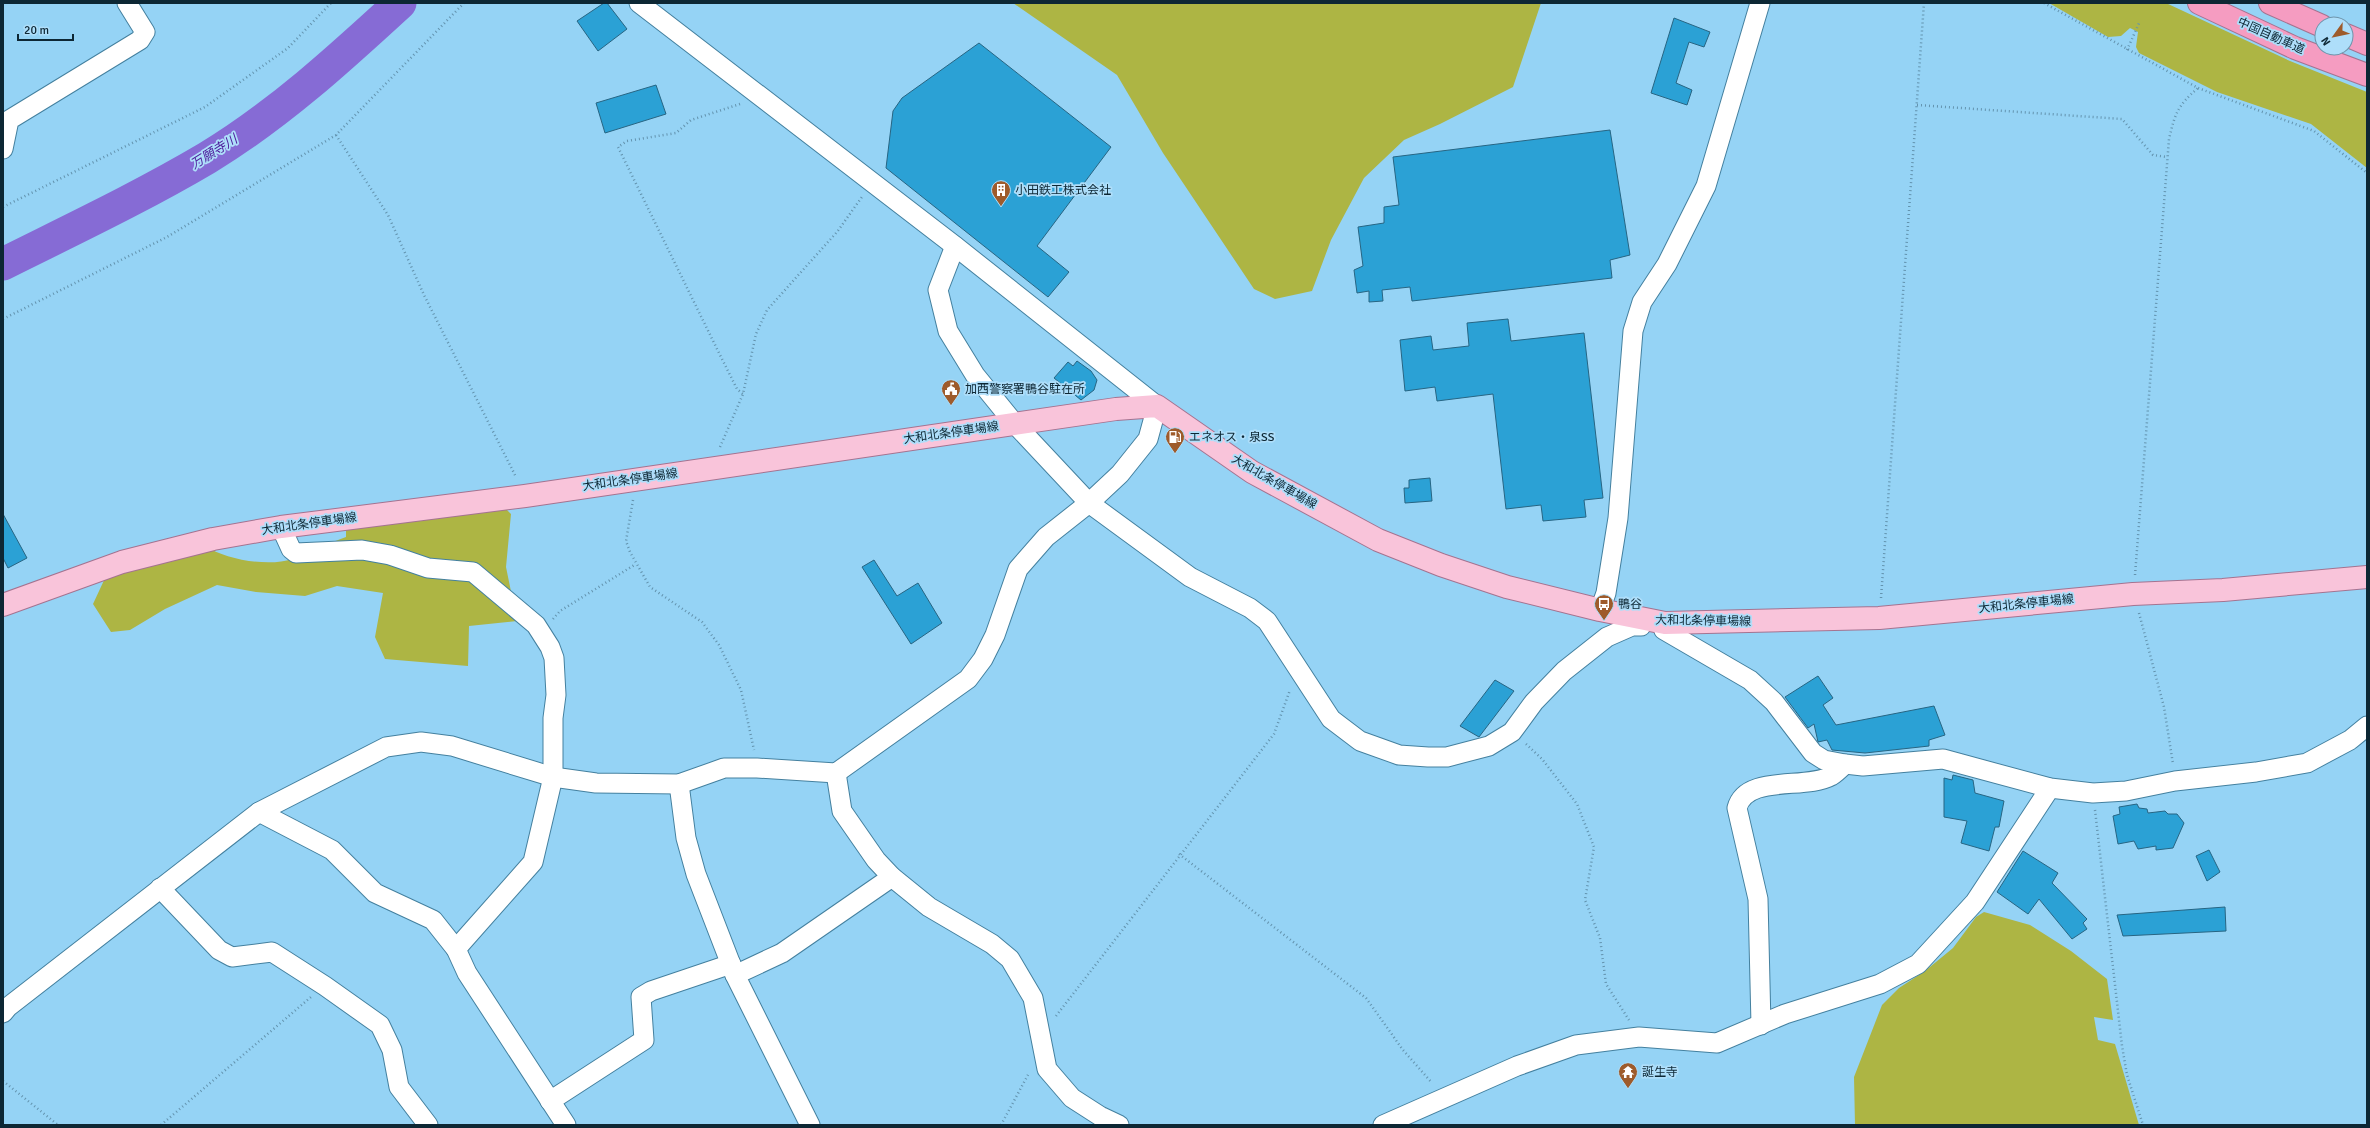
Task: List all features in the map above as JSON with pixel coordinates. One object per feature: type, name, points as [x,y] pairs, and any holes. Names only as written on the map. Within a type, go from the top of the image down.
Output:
[{"type":"highway","name":"中国自動車道","points":[[2199,3],[2295,48],[2367,75]]},
{"type":"highway","points":[[2270,3],[2314,22]]},
{"type":"highway","points":[[2354,38],[2367,44]]},
{"type":"main road","name":"大和北条停車場線","points":[[3,606],[122,562],[213,539],[281,527],[525,496],[625,479],[714,468],[1014,423],[1116,409],[1157,406],[1252,472],[1378,540],[1441,565],[1507,587],[1654,622],[1879,618],[2134,594],[2223,590],[2367,577]]},
{"type":"street","points":[[3,149],[9,120],[140,40],[145,32],[127,3]]},
{"type":"street","points":[[3,1013],[8,1007],[160,888],[260,812],[386,747],[422,742],[452,746],[553,776],[596,784],[679,784],[724,768],[757,768],[836,773],[968,679],[983,658],[994,635],[1018,569],[1046,538],[1089,503],[1120,474],[1148,439],[1157,406],[955,246],[639,3]]},
{"type":"street","points":[[1600,610],[1606,593],[1618,518],[1633,331],[1642,302],[1667,264],[1706,186],[1760,3]]},
{"type":"street","points":[[955,246],[938,290],[948,331],[975,375],[1014,423],[1089,503],[1190,577],[1259,614],[1272,626],[1331,719],[1360,741],[1399,755],[1428,757],[1464,753],[1489,746],[1512,732],[1534,702],[1564,671],[1607,637],[1632,626],[1641,626],[1654,622],[1664,630],[1755,684],[1774,702],[1813,753],[1824,760],[1845,764],[1863,766],[1943,759],[2050,788],[2093,793],[2126,791],[2175,781],[2256,772],[2307,763],[2350,740],[2367,726]]},
{"type":"street","points":[[281,527],[291,549],[296,553],[367,550],[404,559],[428,568],[473,572],[536,626],[550,647],[555,671],[553,776],[533,862],[456,949]]},
{"type":"street","points":[[1761,1026],[1758,899],[1737,808],[1739,800],[1744,793],[1754,788],[1789,785],[1831,776],[1845,764]]},
{"type":"street","points":[[836,773],[842,811],[860,840],[892,877],[929,908],[992,944],[1010,959],[1034,998],[1047,1069],[1072,1098],[1100,1116],[1119,1125]]},
{"type":"street","points":[[679,784],[686,838],[696,874],[733,970],[810,1125]]},
{"type":"street","points":[[1383,1125],[1517,1066],[1576,1045],[1639,1037],[1718,1043],[1761,1026],[1785,1014],[1880,984],[1918,964],[1975,902],[2050,788]]},
{"type":"street","points":[[260,812],[332,850],[375,893],[433,920],[456,949],[467,972],[566,1125]]},
{"type":"street","points":[[550,1101],[644,1040],[641,997],[651,991],[733,970],[782,952],[892,877]]},
{"type":"street","points":[[160,888],[219,950],[232,957],[272,952],[325,986],[380,1025],[392,1050],[399,1087],[428,1125]]},
{"type":"path","points":[[3,207],[205,107],[288,48],[331,3]]},
{"type":"path","points":[[3,319],[167,237],[336,135],[464,3]]},
{"type":"path","points":[[1879,618],[1924,3]]},
{"type":"path","points":[[2044,3],[2198,88],[2314,131],[2367,173]]},
{"type":"path","points":[[2128,50],[2140,21]]},
{"type":"path","points":[[2175,781],[2164,707],[2134,594],[2169,139],[2175,116],[2182,102],[2198,88]]},
{"type":"path","points":[[743,394],[737,389],[618,147],[627,140],[676,133],[691,120],[747,101],[756,93]]},
{"type":"path","points":[[1917,105],[2122,119],[2153,155],[2167,157]]},
{"type":"path","points":[[336,135],[388,215],[427,302],[525,496]]},
{"type":"path","points":[[714,468],[716,456],[743,394],[756,334],[766,310],[837,232],[872,182]]},
{"type":"path","points":[[625,479],[633,498],[626,542],[636,564],[655,592],[702,622],[719,645],[741,690],[748,713],[757,768]]},
{"type":"path","points":[[542,633],[560,611],[636,564]]},
{"type":"path","points":[[1054,1018],[1274,734],[1299,668]]},
{"type":"path","points":[[1512,732],[1542,759],[1577,804],[1594,847],[1585,900],[1600,938],[1606,984],[1639,1037]]},
{"type":"path","points":[[2093,793],[2122,1046],[2127,1075],[2143,1125]]},
{"type":"path","points":[[1180,854],[1366,998],[1403,1050],[1445,1099]]},
{"type":"path","points":[[160,1125],[325,986]]},
{"type":"path","points":[[1001,1125],[1042,1047]]},
{"type":"path","points":[[3,1081],[58,1125]]},
{"type":"green space","points":[[1013,3],[1541,3],[1513,87],[1440,124],[1404,140],[1364,178],[1331,240],[1312,291],[1275,299],[1254,289],[1163,153],[1117,75]]},
{"type":"green space","points":[[2049,3],[2166,3],[2290,61],[2367,92],[2367,168],[2311,124],[2217,92],[2139,53],[2136,47],[2138,32],[2130,28],[2121,36],[2108,37]]},
{"type":"green space","points":[[503,506],[511,514],[506,567],[517,621],[469,626],[468,666],[385,659],[375,637],[383,593],[337,586],[305,596],[256,592],[217,585],[165,609],[130,630],[111,632],[93,604],[106,576],[206,546],[224,555],[248,561],[283,561],[299,557],[346,537],[346,527]]},
{"type":"green space","points":[[1984,912],[2030,925],[2071,951],[2107,979],[2113,1020],[2094,1017],[2098,1040],[2115,1044],[2139,1125],[1855,1125],[1854,1077],[1882,1005],[1899,988],[1925,971],[1953,948],[1976,917]]},
{"type":"building","points":[[604,3],[607,3],[627,29],[598,51],[577,21]]},
{"type":"building","points":[[1674,18],[1710,32],[1704,47],[1689,42],[1676,83],[1692,90],[1687,105],[1651,93]]},
{"type":"building","name":"小田鉄工株式会社","points":[[979,43],[1111,147],[1037,246],[1069,272],[1048,297],[886,168],[893,111],[902,98]]},
{"type":"building","points":[[656,85],[666,114],[605,133],[596,103]]},
{"type":"building","points":[[1610,130],[1630,255],[1610,260],[1612,278],[1412,301],[1410,287],[1382,290],[1383,301],[1369,302],[1369,291],[1357,293],[1354,270],[1363,266],[1358,227],[1384,223],[1384,207],[1399,205],[1393,157]]},
{"type":"building","points":[[1508,319],[1511,341],[1584,333],[1603,498],[1584,500],[1586,517],[1543,521],[1541,505],[1506,509],[1493,394],[1437,401],[1435,387],[1405,391],[1400,340],[1431,336],[1433,350],[1469,346],[1467,323]]},
{"type":"building","points":[[1077,361],[1091,371],[1097,380],[1094,390],[1081,400],[1054,378],[1068,362],[1073,366]]},
{"type":"building","points":[[1430,478],[1432,501],[1405,503],[1404,488],[1409,488],[1409,480]]},
{"type":"building","points":[[3,514],[27,558],[8,568],[3,558]]},
{"type":"building","points":[[874,560],[897,596],[918,583],[942,623],[911,644],[862,567]]},
{"type":"building","points":[[1818,676],[1833,698],[1823,705],[1836,725],[1934,706],[1945,735],[1929,740],[1929,746],[1865,753],[1832,750],[1827,740],[1818,742],[1814,724],[1808,728],[1785,697]]},
{"type":"building","points":[[1495,680],[1514,691],[1479,737],[1460,726]]},
{"type":"building","points":[[1953,775],[1973,780],[1975,793],[2004,801],[1999,827],[1995,827],[1989,851],[1961,843],[1967,821],[1944,817],[1944,778],[1952,780]]},
{"type":"building","points":[[2137,804],[2139,808],[2147,809],[2148,813],[2165,811],[2168,814],[2177,814],[2184,823],[2173,848],[2156,850],[2156,846],[2138,849],[2134,841],[2118,844],[2113,816],[2120,814],[2119,807]]},
{"type":"building","points":[[2209,850],[2220,872],[2207,881],[2196,856]]},
{"type":"building","points":[[2023,851],[2058,873],[2052,883],[2087,919],[2083,923],[2087,929],[2072,939],[2039,899],[2028,914],[1997,892]]},
{"type":"building","points":[[2225,907],[2226,931],[2123,936],[2117,915]]},
{"type":"waterway","name":"万願寺川","points":[[3,264],[157,186],[207,158],[259,124],[354,45],[400,3]]},
{"type":"place","name":"小田鉄工株式会社","points":[[1001,207]]},
{"type":"place","name":"加西警察署鴨谷駐在所","points":[[951,406]]},
{"type":"place","name":"エネオス・泉SS","points":[[1175,454]]},
{"type":"place","name":"鴨谷","points":[[1604,621]]},
{"type":"place","name":"誕生寺","points":[[1628,1089]]}]
